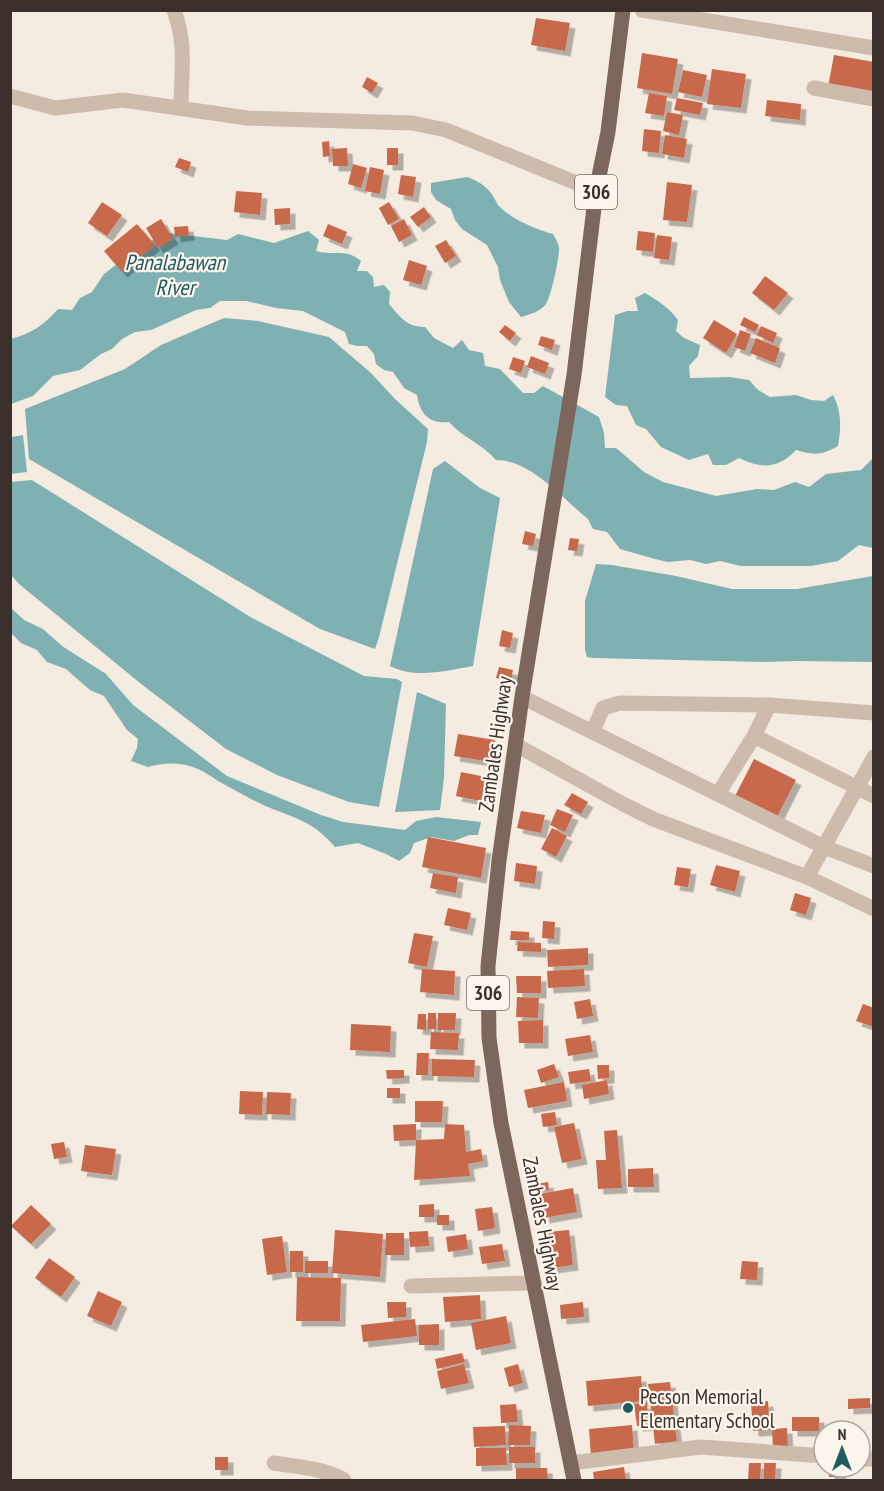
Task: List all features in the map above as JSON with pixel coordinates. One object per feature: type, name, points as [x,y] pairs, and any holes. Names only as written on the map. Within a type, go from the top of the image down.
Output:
[{"type":"main road","name":"Zambales Highway","points":[[574,1480],[501,1123],[489,1038],[488,966],[499,861],[522,697],[574,375],[596,191],[608,132],[623,10]]},
{"type":"street","points":[[174,10],[184,49],[181,108]]},
{"type":"street","points":[[642,10],[873,48]]},
{"type":"street","points":[[814,88],[873,99]]},
{"type":"street","points":[[10,96],[55,108],[123,100],[246,118],[412,123],[446,130],[596,191]]},
{"type":"street","points":[[522,697],[824,847],[873,866]]},
{"type":"street","points":[[593,731],[603,708],[613,704],[769,705],[873,713]]},
{"type":"street","points":[[718,794],[754,736],[769,705]]},
{"type":"street","points":[[754,736],[873,795]]},
{"type":"street","points":[[516,745],[653,819],[807,877],[873,909]]},
{"type":"street","points":[[807,877],[873,757]]},
{"type":"street","points":[[411,1286],[533,1283]]},
{"type":"street","points":[[571,1463],[701,1447],[812,1455]]},
{"type":"street","points":[[274,1463],[324,1471],[344,1480]]},
{"type":"water","points":[[467,177],[491,192],[498,205],[516,219],[553,234],[559,247],[557,267],[548,300],[538,311],[521,317],[509,302],[500,280],[498,267],[487,245],[462,229],[451,209],[436,200],[431,192],[431,183]]},
{"type":"water","name":"Panalabawan River","points":[[308,231],[319,240],[316,251],[345,253],[361,261],[357,271],[367,271],[373,277],[374,287],[384,285],[390,292],[389,304],[405,321],[425,327],[434,338],[453,348],[462,340],[469,350],[483,353],[485,366],[500,369],[523,393],[534,393],[543,386],[599,417],[604,433],[605,448],[616,448],[644,472],[663,482],[716,496],[757,489],[774,490],[795,482],[809,487],[826,474],[861,470],[873,458],[873,548],[859,545],[838,561],[811,566],[741,566],[720,561],[706,564],[690,560],[668,562],[620,549],[607,532],[593,529],[588,519],[534,473],[521,466],[496,460],[449,422],[436,421],[427,416],[420,408],[417,395],[404,388],[393,372],[384,370],[376,364],[374,354],[367,346],[349,344],[345,332],[303,311],[246,301],[220,301],[210,308],[196,310],[151,330],[135,332],[80,370],[53,376],[33,396],[11,404],[10,339],[37,328],[58,309],[72,310],[80,298],[92,292],[104,274],[142,245],[168,233],[227,240],[238,234],[274,243]]},
{"type":"water","points":[[645,293],[675,316],[678,320],[676,331],[684,338],[700,345],[698,356],[689,366],[690,378],[730,377],[749,380],[758,390],[770,397],[796,395],[824,401],[833,395],[840,420],[838,446],[817,454],[796,450],[783,461],[769,465],[755,464],[739,458],[726,465],[713,465],[708,454],[689,460],[661,447],[646,429],[636,425],[627,406],[616,405],[605,397],[615,315],[627,311],[638,311],[635,298]]},
{"type":"water","points":[[224,318],[258,321],[329,337],[371,373],[428,429],[427,442],[375,649],[320,629],[29,459],[25,409],[125,369],[161,345]]},
{"type":"water","points":[[23,435],[27,472],[11,474],[11,437]]},
{"type":"water","points":[[445,461],[480,488],[500,498],[473,666],[431,673],[410,672],[390,666],[433,469]]},
{"type":"water","points":[[32,480],[252,618],[364,676],[397,679],[402,682],[379,807],[349,802],[277,775],[226,749],[140,683],[19,584],[11,575],[11,482]]},
{"type":"water","points":[[596,564],[676,576],[732,589],[797,589],[873,576],[873,662],[765,662],[587,657],[585,601]]},
{"type":"water","points":[[10,607],[24,620],[43,629],[62,646],[106,674],[133,705],[227,776],[343,822],[405,830],[416,821],[436,817],[481,822],[478,835],[469,835],[454,841],[431,837],[414,843],[410,853],[399,861],[358,843],[335,847],[325,836],[305,822],[263,805],[192,767],[160,764],[148,767],[131,761],[138,739],[127,730],[104,696],[90,690],[66,669],[47,662],[37,650],[21,643],[11,633]]},
{"type":"water","points":[[417,692],[446,704],[444,778],[440,810],[395,812]]},
{"type":"building","points":[[536,18],[570,23],[565,51],[531,45]]},
{"type":"building","points":[[642,53],[678,59],[672,94],[637,88]]},
{"type":"building","points":[[834,55],[874,62],[873,94],[828,87]]},
{"type":"building","points":[[712,69],[746,74],[741,108],[707,104]]},
{"type":"building","points":[[683,70],[707,75],[702,97],[678,92]]},
{"type":"building","points":[[367,77],[378,83],[372,93],[362,87]]},
{"type":"building","points":[[649,93],[667,96],[664,116],[645,113]]},
{"type":"building","points":[[677,98],[703,103],[700,115],[674,110]]},
{"type":"building","points":[[767,100],[801,104],[800,120],[765,116]]},
{"type":"building","points":[[667,112],[683,115],[679,135],[663,131]]},
{"type":"building","points":[[644,129],[661,131],[659,153],[642,151]]},
{"type":"building","points":[[665,135],[687,139],[684,158],[662,154]]},
{"type":"building","points":[[329,141],[330,156],[323,157],[322,142]]},
{"type":"building","points":[[347,148],[348,166],[333,166],[332,149]]},
{"type":"building","points":[[387,148],[398,148],[398,165],[387,165]]},
{"type":"building","points":[[179,158],[191,162],[188,172],[175,167]]},
{"type":"building","points":[[353,164],[367,168],[361,188],[348,184]]},
{"type":"building","points":[[370,167],[384,170],[380,194],[365,191]]},
{"type":"building","points":[[401,175],[416,177],[413,197],[398,194]]},
{"type":"building","points":[[667,182],[692,185],[687,222],[663,220]]},
{"type":"building","points":[[236,191],[262,193],[260,215],[234,212]]},
{"type":"building","points":[[102,202],[122,215],[107,236],[88,223]]},
{"type":"building","points":[[389,202],[399,219],[388,225],[379,208]]},
{"type":"building","points":[[424,207],[431,217],[418,227],[410,217]]},
{"type":"building","points":[[290,208],[290,224],[275,225],[274,209]]},
{"type":"building","points":[[161,219],[173,239],[158,248],[146,228]]},
{"type":"building","points":[[404,219],[412,235],[399,242],[391,226]]},
{"type":"building","points":[[137,224],[155,245],[122,272],[104,251]]},
{"type":"building","points":[[328,224],[347,232],[342,244],[323,236]]},
{"type":"building","points":[[188,226],[189,235],[175,237],[174,227]]},
{"type":"building","points":[[638,231],[655,233],[653,252],[636,250]]},
{"type":"building","points":[[657,235],[672,237],[669,260],[654,258]]},
{"type":"building","points":[[446,240],[456,256],[445,263],[435,246]]},
{"type":"building","points":[[409,260],[427,266],[421,285],[403,280]]},
{"type":"building","points":[[765,276],[788,293],[774,310],[752,293]]},
{"type":"building","points":[[744,317],[759,325],[755,332],[740,325]]},
{"type":"building","points":[[714,320],[737,334],[726,353],[703,338]]},
{"type":"building","points":[[505,325],[516,333],[510,341],[499,332]]},
{"type":"building","points":[[761,326],[777,333],[773,343],[757,335]]},
{"type":"building","points":[[740,330],[751,334],[745,351],[734,347]]},
{"type":"building","points":[[541,336],[555,340],[552,350],[538,345]]},
{"type":"building","points":[[756,338],[780,348],[775,363],[750,353]]},
{"type":"building","points":[[531,356],[549,363],[545,374],[527,367]]},
{"type":"building","points":[[513,357],[525,361],[521,373],[509,369]]},
{"type":"building","points":[[525,531],[536,534],[533,546],[522,544]]},
{"type":"building","points":[[570,538],[579,539],[577,551],[568,550]]},
{"type":"building","points":[[502,630],[513,633],[510,648],[499,646]]},
{"type":"building","points":[[499,667],[513,670],[511,681],[496,678]]},
{"type":"building","points":[[458,734],[495,740],[492,762],[454,756]]},
{"type":"building","points":[[754,759],[796,780],[777,817],[735,796]]},
{"type":"building","points":[[461,772],[486,777],[481,801],[456,796]]},
{"type":"building","points":[[572,793],[588,802],[581,814],[564,805]]},
{"type":"building","points":[[557,809],[573,815],[565,832],[550,825]]},
{"type":"building","points":[[521,811],[545,815],[541,833],[517,828]]},
{"type":"building","points":[[552,828],[567,836],[556,857],[541,849]]},
{"type":"building","points":[[428,837],[486,848],[481,878],[422,867]]},
{"type":"building","points":[[516,863],[537,866],[535,884],[514,881]]},
{"type":"building","points":[[716,865],[740,871],[735,892],[710,885]]},
{"type":"building","points":[[677,867],[691,869],[688,887],[674,885]]},
{"type":"building","points":[[433,873],[458,877],[456,893],[430,888]]},
{"type":"building","points":[[795,893],[811,898],[806,915],[790,910]]},
{"type":"building","points":[[448,908],[471,913],[467,930],[444,925]]},
{"type":"building","points":[[543,921],[555,922],[554,939],[542,938]]},
{"type":"building","points":[[511,931],[529,932],[529,940],[510,940]]},
{"type":"building","points":[[414,933],[433,936],[427,967],[408,963]]},
{"type":"building","points":[[518,942],[541,943],[541,952],[517,951]]},
{"type":"building","points":[[588,948],[588,965],[548,967],[547,950]]},
{"type":"building","points":[[422,969],[455,971],[454,995],[420,992]]},
{"type":"building","points":[[584,969],[585,986],[548,988],[547,971]]},
{"type":"building","points":[[516,976],[541,976],[541,993],[517,993]]},
{"type":"building","points":[[517,997],[539,998],[538,1018],[516,1017]]},
{"type":"building","points":[[590,999],[593,1016],[577,1019],[574,1002]]},
{"type":"building","points":[[863,1004],[874,1008],[874,1027],[856,1021]]},
{"type":"building","points":[[428,1013],[436,1013],[436,1029],[428,1029]]},
{"type":"building","points":[[438,1013],[456,1013],[455,1030],[438,1030]]},
{"type":"building","points":[[418,1014],[426,1014],[426,1030],[417,1029]]},
{"type":"building","points":[[543,1020],[543,1043],[519,1043],[518,1021]]},
{"type":"building","points":[[351,1024],[391,1026],[390,1052],[350,1050]]},
{"type":"building","points":[[431,1032],[459,1033],[458,1050],[430,1049]]},
{"type":"building","points":[[590,1035],[593,1052],[568,1056],[565,1039]]},
{"type":"building","points":[[417,1053],[429,1053],[428,1075],[416,1075]]},
{"type":"building","points":[[432,1059],[475,1060],[474,1077],[432,1076]]},
{"type":"building","points":[[554,1064],[559,1077],[541,1083],[537,1070]]},
{"type":"building","points":[[597,1065],[609,1065],[609,1078],[598,1079]]},
{"type":"building","points":[[589,1069],[591,1081],[570,1084],[568,1072]]},
{"type":"building","points":[[386,1070],[404,1070],[404,1078],[387,1079]]},
{"type":"building","points":[[607,1080],[609,1094],[584,1099],[582,1085]]},
{"type":"building","points":[[564,1082],[567,1101],[528,1108],[524,1090]]},
{"type":"building","points":[[387,1088],[400,1088],[400,1098],[387,1098]]},
{"type":"building","points":[[240,1091],[263,1092],[262,1115],[239,1114]]},
{"type":"building","points":[[267,1092],[291,1093],[290,1115],[266,1114]]},
{"type":"building","points":[[415,1101],[443,1101],[442,1122],[415,1122]]},
{"type":"building","points":[[555,1112],[557,1125],[543,1127],[541,1114]]},
{"type":"building","points":[[574,1123],[582,1159],[562,1163],[554,1127]]},
{"type":"building","points":[[416,1124],[416,1140],[394,1141],[393,1125]]},
{"type":"building","points":[[445,1124],[464,1125],[466,1152],[481,1149],[483,1161],[468,1164],[470,1176],[414,1180],[416,1140],[444,1139]]},
{"type":"building","points":[[617,1130],[622,1188],[598,1189],[596,1160],[606,1160],[604,1131]]},
{"type":"building","points":[[64,1142],[67,1157],[54,1159],[51,1144]]},
{"type":"building","points":[[85,1145],[116,1149],[112,1175],[81,1171]]},
{"type":"building","points":[[653,1168],[654,1187],[628,1187],[628,1169]]},
{"type":"building","points":[[548,1182],[549,1190],[538,1192],[536,1184]]},
{"type":"building","points":[[573,1188],[577,1212],[544,1218],[540,1194]]},
{"type":"building","points":[[434,1204],[434,1217],[419,1217],[419,1205]]},
{"type":"building","points":[[31,1205],[51,1224],[31,1244],[11,1226]]},
{"type":"building","points":[[492,1207],[495,1228],[478,1231],[475,1209]]},
{"type":"building","points":[[437,1215],[449,1215],[449,1225],[437,1225]]},
{"type":"building","points":[[335,1230],[383,1234],[380,1277],[332,1273]]},
{"type":"building","points":[[569,1230],[573,1265],[552,1268],[547,1232]]},
{"type":"building","points":[[428,1231],[429,1246],[410,1247],[409,1232]]},
{"type":"building","points":[[386,1233],[404,1233],[404,1255],[385,1255]]},
{"type":"building","points":[[466,1234],[468,1249],[448,1252],[446,1237]]},
{"type":"building","points":[[282,1236],[287,1272],[267,1275],[262,1239]]},
{"type":"building","points":[[502,1244],[505,1261],[482,1264],[479,1247]]},
{"type":"building","points":[[290,1251],[303,1251],[303,1272],[290,1272]]},
{"type":"building","points":[[49,1258],[75,1277],[61,1297],[35,1278]]},
{"type":"building","points":[[305,1261],[328,1261],[328,1273],[305,1273]]},
{"type":"building","points":[[742,1261],[758,1262],[757,1280],[740,1279]]},
{"type":"building","points":[[297,1277],[341,1278],[340,1321],[296,1321]]},
{"type":"building","points":[[98,1291],[122,1302],[111,1326],[87,1316]]},
{"type":"building","points":[[480,1295],[481,1319],[445,1322],[443,1297]]},
{"type":"building","points":[[387,1302],[406,1302],[406,1317],[388,1318]]},
{"type":"building","points":[[583,1302],[584,1317],[561,1319],[560,1305]]},
{"type":"building","points":[[506,1316],[511,1343],[476,1350],[471,1323]]},
{"type":"building","points":[[415,1319],[417,1336],[363,1342],[361,1325]]},
{"type":"building","points":[[439,1324],[439,1345],[419,1345],[419,1325]]},
{"type":"building","points":[[462,1353],[465,1362],[437,1369],[435,1359]]},
{"type":"building","points":[[464,1364],[469,1383],[441,1389],[437,1371]]},
{"type":"building","points":[[518,1364],[523,1383],[509,1387],[504,1368]]},
{"type":"building","points":[[641,1376],[643,1401],[588,1406],[586,1381]]},
{"type":"building","points":[[670,1382],[677,1441],[655,1444],[648,1384]]},
{"type":"building","points":[[870,1398],[870,1408],[848,1409],[848,1399]]},
{"type":"building","points":[[768,1401],[770,1430],[753,1431],[751,1403]]},
{"type":"building","points":[[647,1403],[649,1425],[637,1426],[634,1404]]},
{"type":"building","points":[[516,1404],[518,1422],[501,1423],[500,1405]]},
{"type":"building","points":[[792,1417],[819,1417],[819,1419],[812,1419],[812,1431],[792,1431]]},
{"type":"building","points":[[509,1425],[531,1426],[530,1445],[508,1445]]},
{"type":"building","points":[[632,1425],[634,1452],[591,1456],[589,1429]]},
{"type":"building","points":[[505,1426],[506,1445],[474,1447],[473,1427]]},
{"type":"building","points":[[787,1428],[788,1447],[773,1448],[772,1429]]},
{"type":"building","points":[[509,1447],[535,1447],[535,1463],[509,1463]]},
{"type":"building","points":[[476,1448],[506,1448],[507,1465],[476,1466]]},
{"type":"building","points":[[215,1457],[228,1457],[228,1470],[215,1470]]},
{"type":"building","points":[[749,1463],[761,1463],[760,1480],[748,1480]]},
{"type":"building","points":[[764,1463],[776,1463],[775,1480],[764,1480]]},
{"type":"building","points":[[624,1467],[626,1480],[594,1480],[593,1472]]},
{"type":"building","points":[[516,1468],[547,1468],[548,1480],[516,1480]]},
{"type":"place","name":"Pecson Memorial Elementary School","points":[[628,1408]]}]
